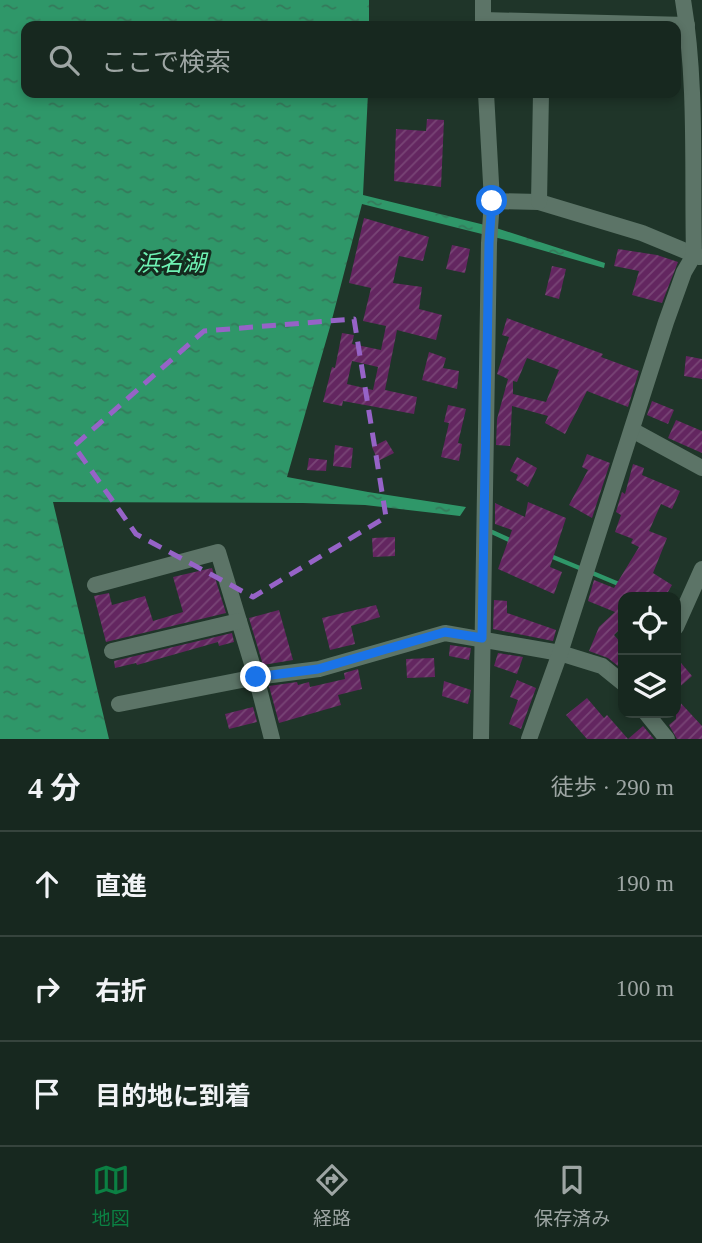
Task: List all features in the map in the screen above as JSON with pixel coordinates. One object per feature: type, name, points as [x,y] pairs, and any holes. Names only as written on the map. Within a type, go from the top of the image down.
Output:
[{"type":"street","points":[[483,0],[483,21]]},
{"type":"street","points":[[529,739],[560,653],[684,272],[698,256],[693,127],[683,0]]},
{"type":"street","points":[[681,25],[687,25]]},
{"type":"street","points":[[481,739],[489,243],[492,201],[486,98]]},
{"type":"street","points":[[539,202],[541,98]]},
{"type":"street","points":[[492,201],[539,202],[642,233],[698,256]]},
{"type":"street","points":[[632,430],[702,468]]},
{"type":"street","points":[[95,585],[218,552],[256,677],[271,739]]},
{"type":"street","points":[[681,616],[702,569]]},
{"type":"street","points":[[113,651],[239,621]]},
{"type":"street","points":[[119,704],[256,677],[318,669],[445,632],[560,653],[602,666],[618,677]]},
{"type":"street","points":[[650,718],[667,739]]},
{"type":"highlighted area","points":[[354,319],[386,517],[253,597],[136,534],[74,446],[204,331]]},
{"type":"water","name":"浜名湖","points":[[0,0],[369,0],[369,21],[21,21],[21,98],[368,98],[363,195],[493,227],[605,263],[604,268],[362,204],[287,477],[466,507],[460,516],[365,505],[53,502],[109,739],[0,739]]},
{"type":"building","points":[[427,119],[444,120],[441,187],[394,181],[396,129],[426,131]]},
{"type":"building","points":[[364,218],[429,237],[423,261],[399,256],[393,283],[422,287],[419,309],[442,315],[436,340],[397,330],[385,390],[417,397],[414,414],[343,401],[342,406],[323,402],[332,367],[335,368],[342,333],[354,335],[352,344],[381,350],[386,326],[363,321],[371,288],[349,283]],"holes":[[[352,361],[378,367],[373,390],[347,384]]]},
{"type":"building","points":[[452,245],[470,249],[465,273],[446,269]]},
{"type":"building","points":[[618,249],[657,255],[678,262],[662,303],[632,295],[639,271],[614,266]]},
{"type":"building","points":[[552,266],[566,269],[559,299],[545,295]]},
{"type":"building","points":[[507,318],[603,354],[601,357],[639,371],[628,407],[587,391],[565,434],[545,423],[548,416],[512,406],[510,446],[496,445],[497,419],[508,379],[497,374],[509,337],[502,335]],"holes":[[[527,358],[559,370],[546,402],[513,394],[513,381],[517,382]]]},
{"type":"building","points":[[429,352],[446,358],[443,368],[459,371],[457,389],[422,380]]},
{"type":"building","points":[[686,356],[702,359],[702,379],[684,376]]},
{"type":"building","points":[[652,401],[674,410],[668,424],[647,415]]},
{"type":"building","points":[[448,405],[466,409],[458,443],[462,444],[459,461],[441,457],[449,423],[444,422]]},
{"type":"building","points":[[676,420],[702,431],[702,453],[668,438]]},
{"type":"building","points":[[386,440],[394,453],[378,461],[372,447]]},
{"type":"building","points":[[335,445],[353,448],[351,468],[333,466]]},
{"type":"building","points":[[587,454],[610,463],[592,518],[569,505],[588,470],[582,467]]},
{"type":"building","points":[[517,457],[537,468],[528,487],[516,480],[518,475],[510,471]]},
{"type":"building","points":[[309,458],[327,460],[326,471],[307,470]]},
{"type":"building","points":[[633,464],[644,468],[642,475],[680,491],[672,509],[661,504],[649,531],[667,538],[653,573],[672,585],[668,592],[618,592],[618,631],[614,635],[618,639],[618,666],[608,658],[589,651],[599,627],[615,612],[588,601],[594,580],[614,588],[639,547],[631,543],[633,539],[615,532],[621,515],[616,512],[622,492],[625,494]]},
{"type":"building","points":[[528,502],[566,518],[550,567],[562,572],[554,594],[498,569],[512,530],[495,524],[495,503],[525,517]]},
{"type":"building","points":[[395,537],[395,556],[373,557],[372,538]]},
{"type":"building","points":[[212,568],[226,613],[106,642],[94,596],[109,593],[112,605],[145,596],[153,621],[183,612],[173,577]]},
{"type":"building","points":[[494,600],[507,601],[507,613],[556,630],[553,641],[493,629]]},
{"type":"building","points":[[376,605],[380,617],[351,626],[355,644],[330,650],[322,618]]},
{"type":"building","points":[[279,610],[293,660],[263,665],[249,618]]},
{"type":"building","points":[[232,633],[234,642],[219,646],[218,642],[137,665],[136,663],[115,668],[114,661]]},
{"type":"building","points":[[450,645],[471,648],[469,660],[449,656]]},
{"type":"building","points":[[498,653],[523,657],[517,674],[494,666]]},
{"type":"building","points":[[434,658],[435,677],[407,678],[406,659]]},
{"type":"building","points":[[681,663],[692,676],[681,686]]},
{"type":"building","points":[[358,669],[362,689],[338,695],[341,705],[279,723],[269,686],[309,682],[310,687],[345,679],[344,673]]},
{"type":"building","points":[[517,680],[536,688],[521,729],[509,724],[518,700],[510,697]]},
{"type":"building","points":[[444,681],[471,690],[468,704],[442,696]]},
{"type":"building","points":[[587,698],[604,718],[607,715],[628,739],[587,739],[566,715]]},
{"type":"building","points":[[681,703],[702,726],[702,739],[677,739],[669,725],[681,718]]},
{"type":"building","points":[[253,707],[257,722],[229,729],[225,714]]},
{"type":"building","points":[[643,726],[654,739],[628,739]]},
{"type":"waterway","points":[[492,532],[514,542]]},
{"type":"waterway","points":[[548,555],[582,569]]},
{"type":"waterway","points":[[590,572],[621,585]]},
{"type":"route","points":[[256,677],[318,669],[445,632],[482,638],[492,201]]}]
